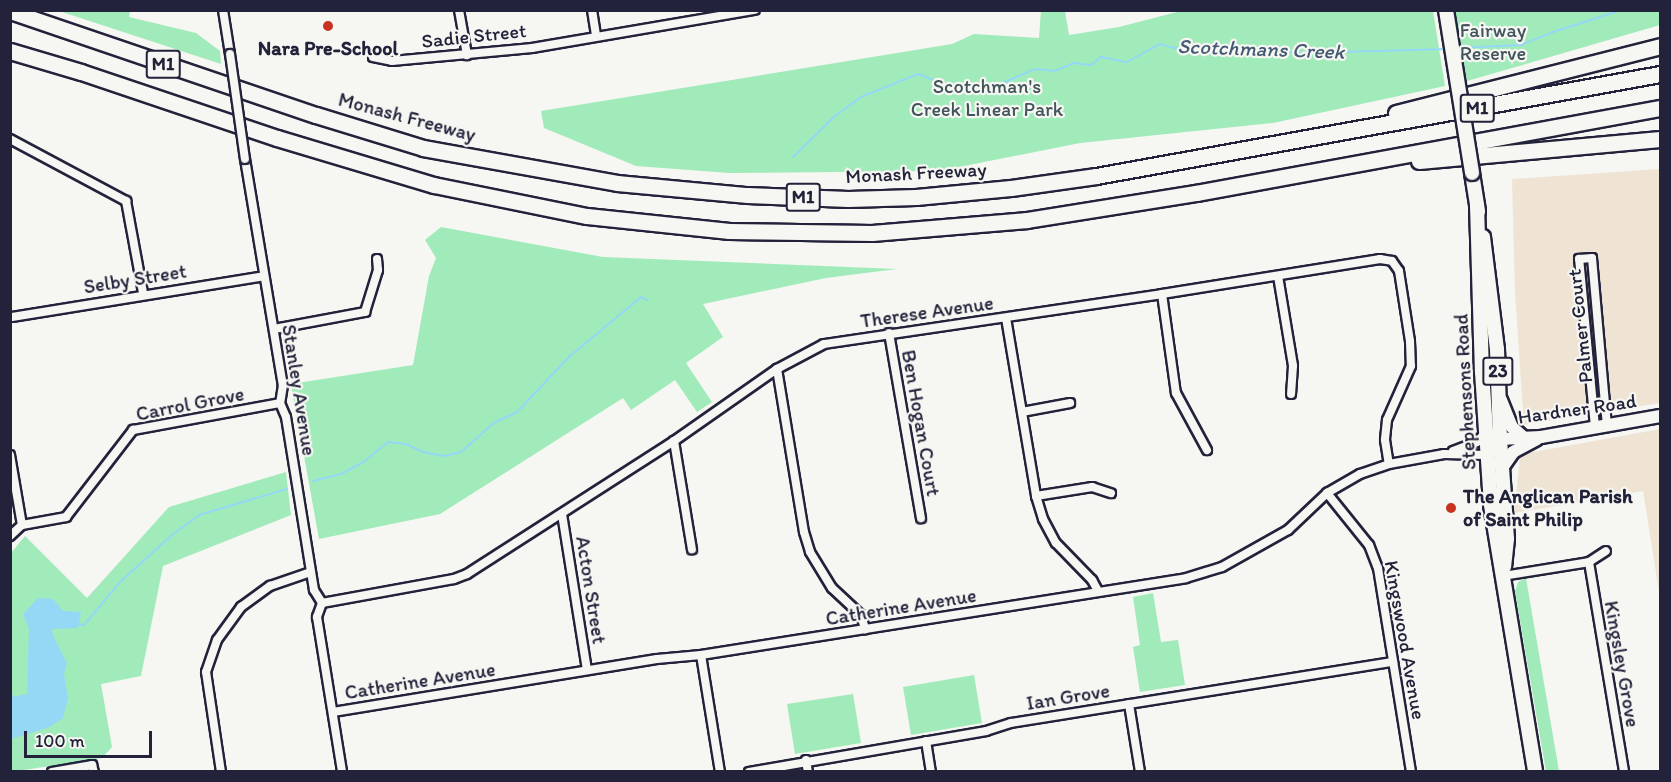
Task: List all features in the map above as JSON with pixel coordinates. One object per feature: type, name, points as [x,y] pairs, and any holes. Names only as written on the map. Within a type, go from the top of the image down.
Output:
[{"type":"highway","name":"Monash Freeway","points":[[10,11],[316,116],[423,148],[617,183],[747,195],[848,199],[916,197],[1022,187],[1294,141],[1660,74]]},
{"type":"highway","points":[[1294,141],[1527,78],[1660,46]]},
{"type":"highway","name":"M1","points":[[10,51],[81,72],[277,138],[434,185],[587,216],[729,231],[872,233],[1027,220],[1312,172],[1660,108]]},
{"type":"highway","points":[[1312,172],[1660,140]]},
{"type":"main road","name":"Stephensons Road","points":[[1446,10],[1488,263],[1499,396],[1507,539],[1503,576]]},
{"type":"main road","name":"Stephensons Road","points":[[1477,205],[1486,455],[1494,533],[1535,771]]},
{"type":"main road","points":[[1486,455],[1500,439]]},
{"type":"street","name":"Stanley Avenue","points":[[223,10],[245,159],[283,385],[280,403],[286,417],[314,590],[322,603],[317,617],[342,771]]},
{"type":"street","points":[[459,10],[466,55]]},
{"type":"street","points":[[592,10],[596,36]]},
{"type":"street","name":"Sadie Street","points":[[373,57],[392,61],[532,48],[755,10]]},
{"type":"street","points":[[10,139],[126,201],[143,293]]},
{"type":"street","name":"Palmer Court","points":[[1592,258],[1601,426],[1585,326],[1579,259],[1592,258]]},
{"type":"street","points":[[274,329],[365,312],[378,270],[377,259]]},
{"type":"street","name":"Therese Avenue","points":[[322,603],[454,579],[467,574],[674,441],[777,369],[824,344],[1006,318],[1380,259],[1392,261],[1399,271],[1410,341],[1410,366],[1387,420],[1385,440],[1389,464]]},
{"type":"street","name":"Selby Street","points":[[11,317],[143,293],[264,276]]},
{"type":"street","points":[[1278,276],[1293,366],[1291,394]]},
{"type":"street","points":[[1162,294],[1176,393],[1207,450]]},
{"type":"street","points":[[1006,318],[1036,496],[1043,519],[1056,543],[1092,580],[1098,591]]},
{"type":"street","points":[[1585,326],[1597,325]]},
{"type":"street","name":"Ben Hogan Court","points":[[889,333],[921,518]]},
{"type":"street","points":[[777,369],[804,532],[810,552],[832,588],[861,615],[865,629]]},
{"type":"street","points":[[1499,396],[1512,427],[1523,436]]},
{"type":"street","name":"Carrol Grove","points":[[22,525],[66,518],[133,430],[280,403]]},
{"type":"street","points":[[1022,412],[1070,403]]},
{"type":"street","name":"Hardner Road","points":[[1500,439],[1523,436],[1541,437],[1660,416]]},
{"type":"street","name":"Catherine Avenue","points":[[333,712],[587,670],[701,655],[1186,578],[1222,567],[1288,530],[1327,493],[1360,474],[1389,464],[1444,454],[1477,442],[1485,433]]},
{"type":"street","points":[[1502,468],[1512,452],[1541,437]]},
{"type":"street","points":[[674,441],[692,550]]},
{"type":"street","name":"Catherine Avenue","points":[[1444,454],[1486,455]]},
{"type":"street","points":[[10,455],[22,525],[10,536]]},
{"type":"street","points":[[1036,496],[1092,487],[1111,492]]},
{"type":"street","name":"Kingswood Avenue","points":[[1327,493],[1369,545],[1378,568],[1411,771]]},
{"type":"street","name":"Acton Street","points":[[562,514],[587,670]]},
{"type":"street","points":[[1503,576],[1588,562],[1606,551]]},
{"type":"street","name":"Kingsley Grove","points":[[1588,562],[1624,771]]},
{"type":"street","points":[[220,771],[206,672],[217,640],[241,607],[270,586],[311,572]]},
{"type":"street","points":[[701,655],[720,771]]},
{"type":"street","name":"Ian Grove","points":[[749,771],[986,731],[1011,723],[1393,662]]},
{"type":"street","points":[[1129,704],[1140,771]]},
{"type":"street","points":[[926,741],[931,771]]},
{"type":"street","points":[[806,760],[808,771]]},
{"type":"street","points":[[52,771],[93,765],[94,771]]},
{"type":"shaded area","points":[[1660,169],[1660,403],[1524,425],[1515,293],[1512,179]]},
{"type":"shaded area","points":[[1660,429],[1660,598],[1643,491],[1514,513],[1520,458],[1523,454]]},
{"type":"green space","name":"Scotchman's Creek Linear Park","points":[[1041,10],[1065,11],[1069,35],[1119,27],[1181,11],[1433,11],[1445,86],[1273,123],[1080,143],[939,171],[729,173],[636,166],[544,128],[541,111],[952,44],[974,34],[1039,38]]},
{"type":"green space","points":[[59,11],[130,11],[129,17],[196,33],[220,51],[221,64]]},
{"type":"green space","name":"Fairway Reserve","points":[[1455,11],[1660,11],[1660,25],[1467,81]]},
{"type":"green space","points":[[441,227],[603,257],[897,269],[826,278],[703,304],[723,337],[686,363],[712,402],[697,412],[675,380],[631,410],[623,398],[440,514],[319,539],[291,384],[413,365],[429,276],[436,258],[425,240]]},
{"type":"green space","points":[[286,472],[291,515],[163,566],[141,676],[101,684],[112,747],[102,758],[11,772],[11,553],[25,536],[87,598],[169,507]]},
{"type":"green space","points":[[1526,578],[1559,771],[1546,771],[1515,591],[1518,582]]},
{"type":"green space","points":[[1153,593],[1161,642],[1178,640],[1185,685],[1140,692],[1133,647],[1140,645],[1133,597]]},
{"type":"green space","points":[[974,675],[982,723],[911,735],[903,687]]},
{"type":"green space","points":[[853,694],[861,743],[795,754],[787,704]]},
{"type":"water","points":[[38,598],[53,599],[63,611],[81,612],[78,628],[52,629],[53,636],[67,663],[64,674],[68,698],[63,718],[50,727],[11,739],[11,688],[13,697],[27,694],[29,629],[23,614]]},
{"type":"waterway","name":"Scotchmans Creek","points":[[1456,48],[1521,45],[1621,10]]},
{"type":"waterway","name":"Scotchmans Creek","points":[[793,157],[835,116],[861,97],[918,74],[950,86],[991,88],[1035,69],[1055,71],[1074,63],[1091,65],[1101,57],[1127,62],[1160,44],[1174,48],[1229,47],[1302,53],[1448,49]]},
{"type":"waterway","name":"Scotchmans Creek","points":[[313,481],[341,474],[365,461],[388,442],[406,444],[423,452],[444,456],[461,452],[495,422],[517,412],[570,356],[641,297],[647,300]]},
{"type":"waterway","name":"Scotchmans Creek","points":[[77,624],[84,625],[120,582],[173,534],[199,515],[287,489]]},
{"type":"place","name":"Nara Pre-School","points":[[328,26]]},
{"type":"place","name":"The Anglican Parish of Saint Philip","points":[[1451,508]]}]
